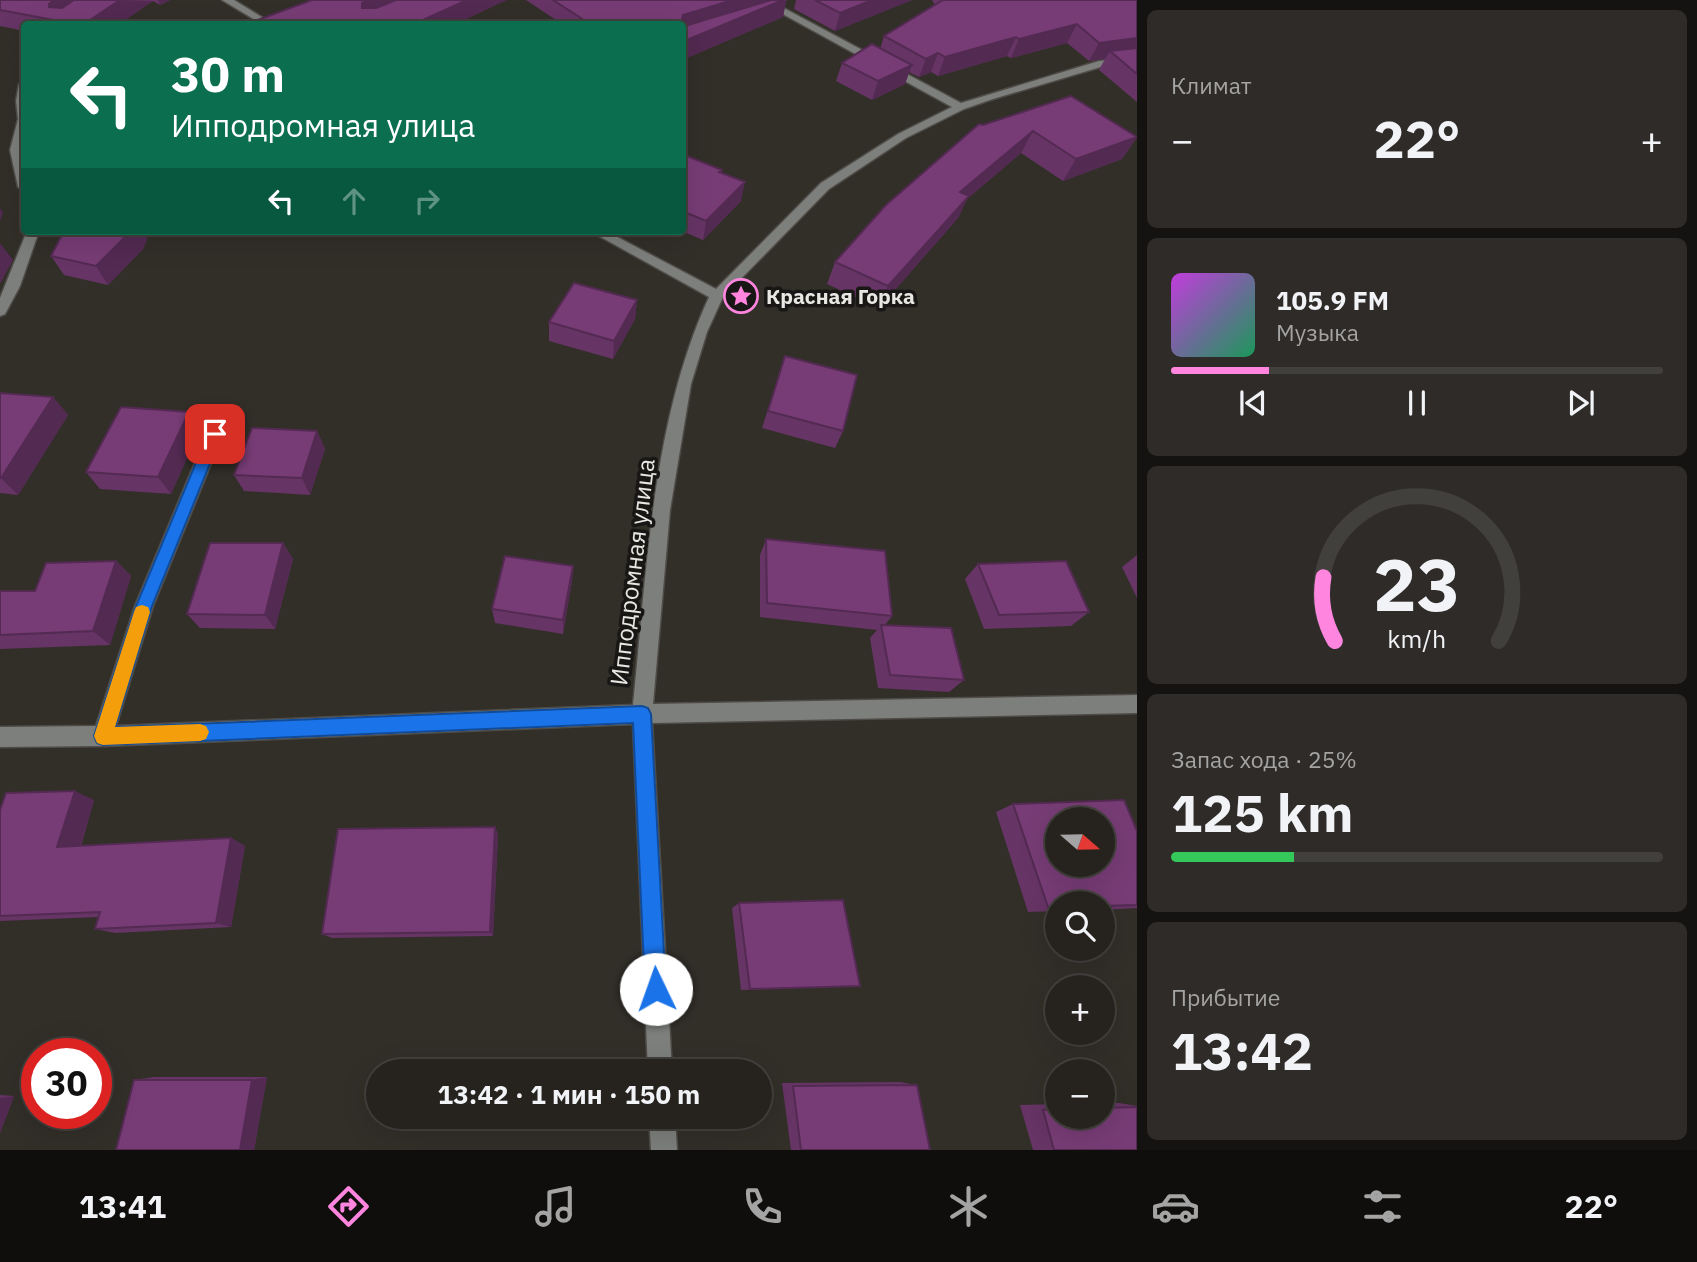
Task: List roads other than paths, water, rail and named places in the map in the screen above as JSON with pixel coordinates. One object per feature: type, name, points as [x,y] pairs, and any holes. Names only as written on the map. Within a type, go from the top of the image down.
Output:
[{"type":"street","points":[[227,0],[263,21]]},
{"type":"street","points":[[755,16],[793,4]]},
{"type":"street","points":[[780,9],[960,107]]},
{"type":"street","name":"Ипподромная улица","points":[[0,737],[103,736],[642,714],[662,510],[682,396],[699,332],[717,295],[825,186],[902,135],[960,107],[1103,63],[1137,60]]},
{"type":"street","points":[[21,128],[16,150],[21,173]]},
{"type":"street","points":[[0,153],[16,150]]},
{"type":"street","points":[[0,311],[13,286],[32,235]]},
{"type":"street","points":[[604,235],[717,295]]},
{"type":"street","points":[[103,736],[144,606],[215,434]]},
{"type":"street","points":[[659,1059],[642,714],[1137,704]]},
{"type":"street","points":[[663,1129],[664,1150]]},
{"type":"place","name":"Красная Горка","points":[[741,296]]}]
